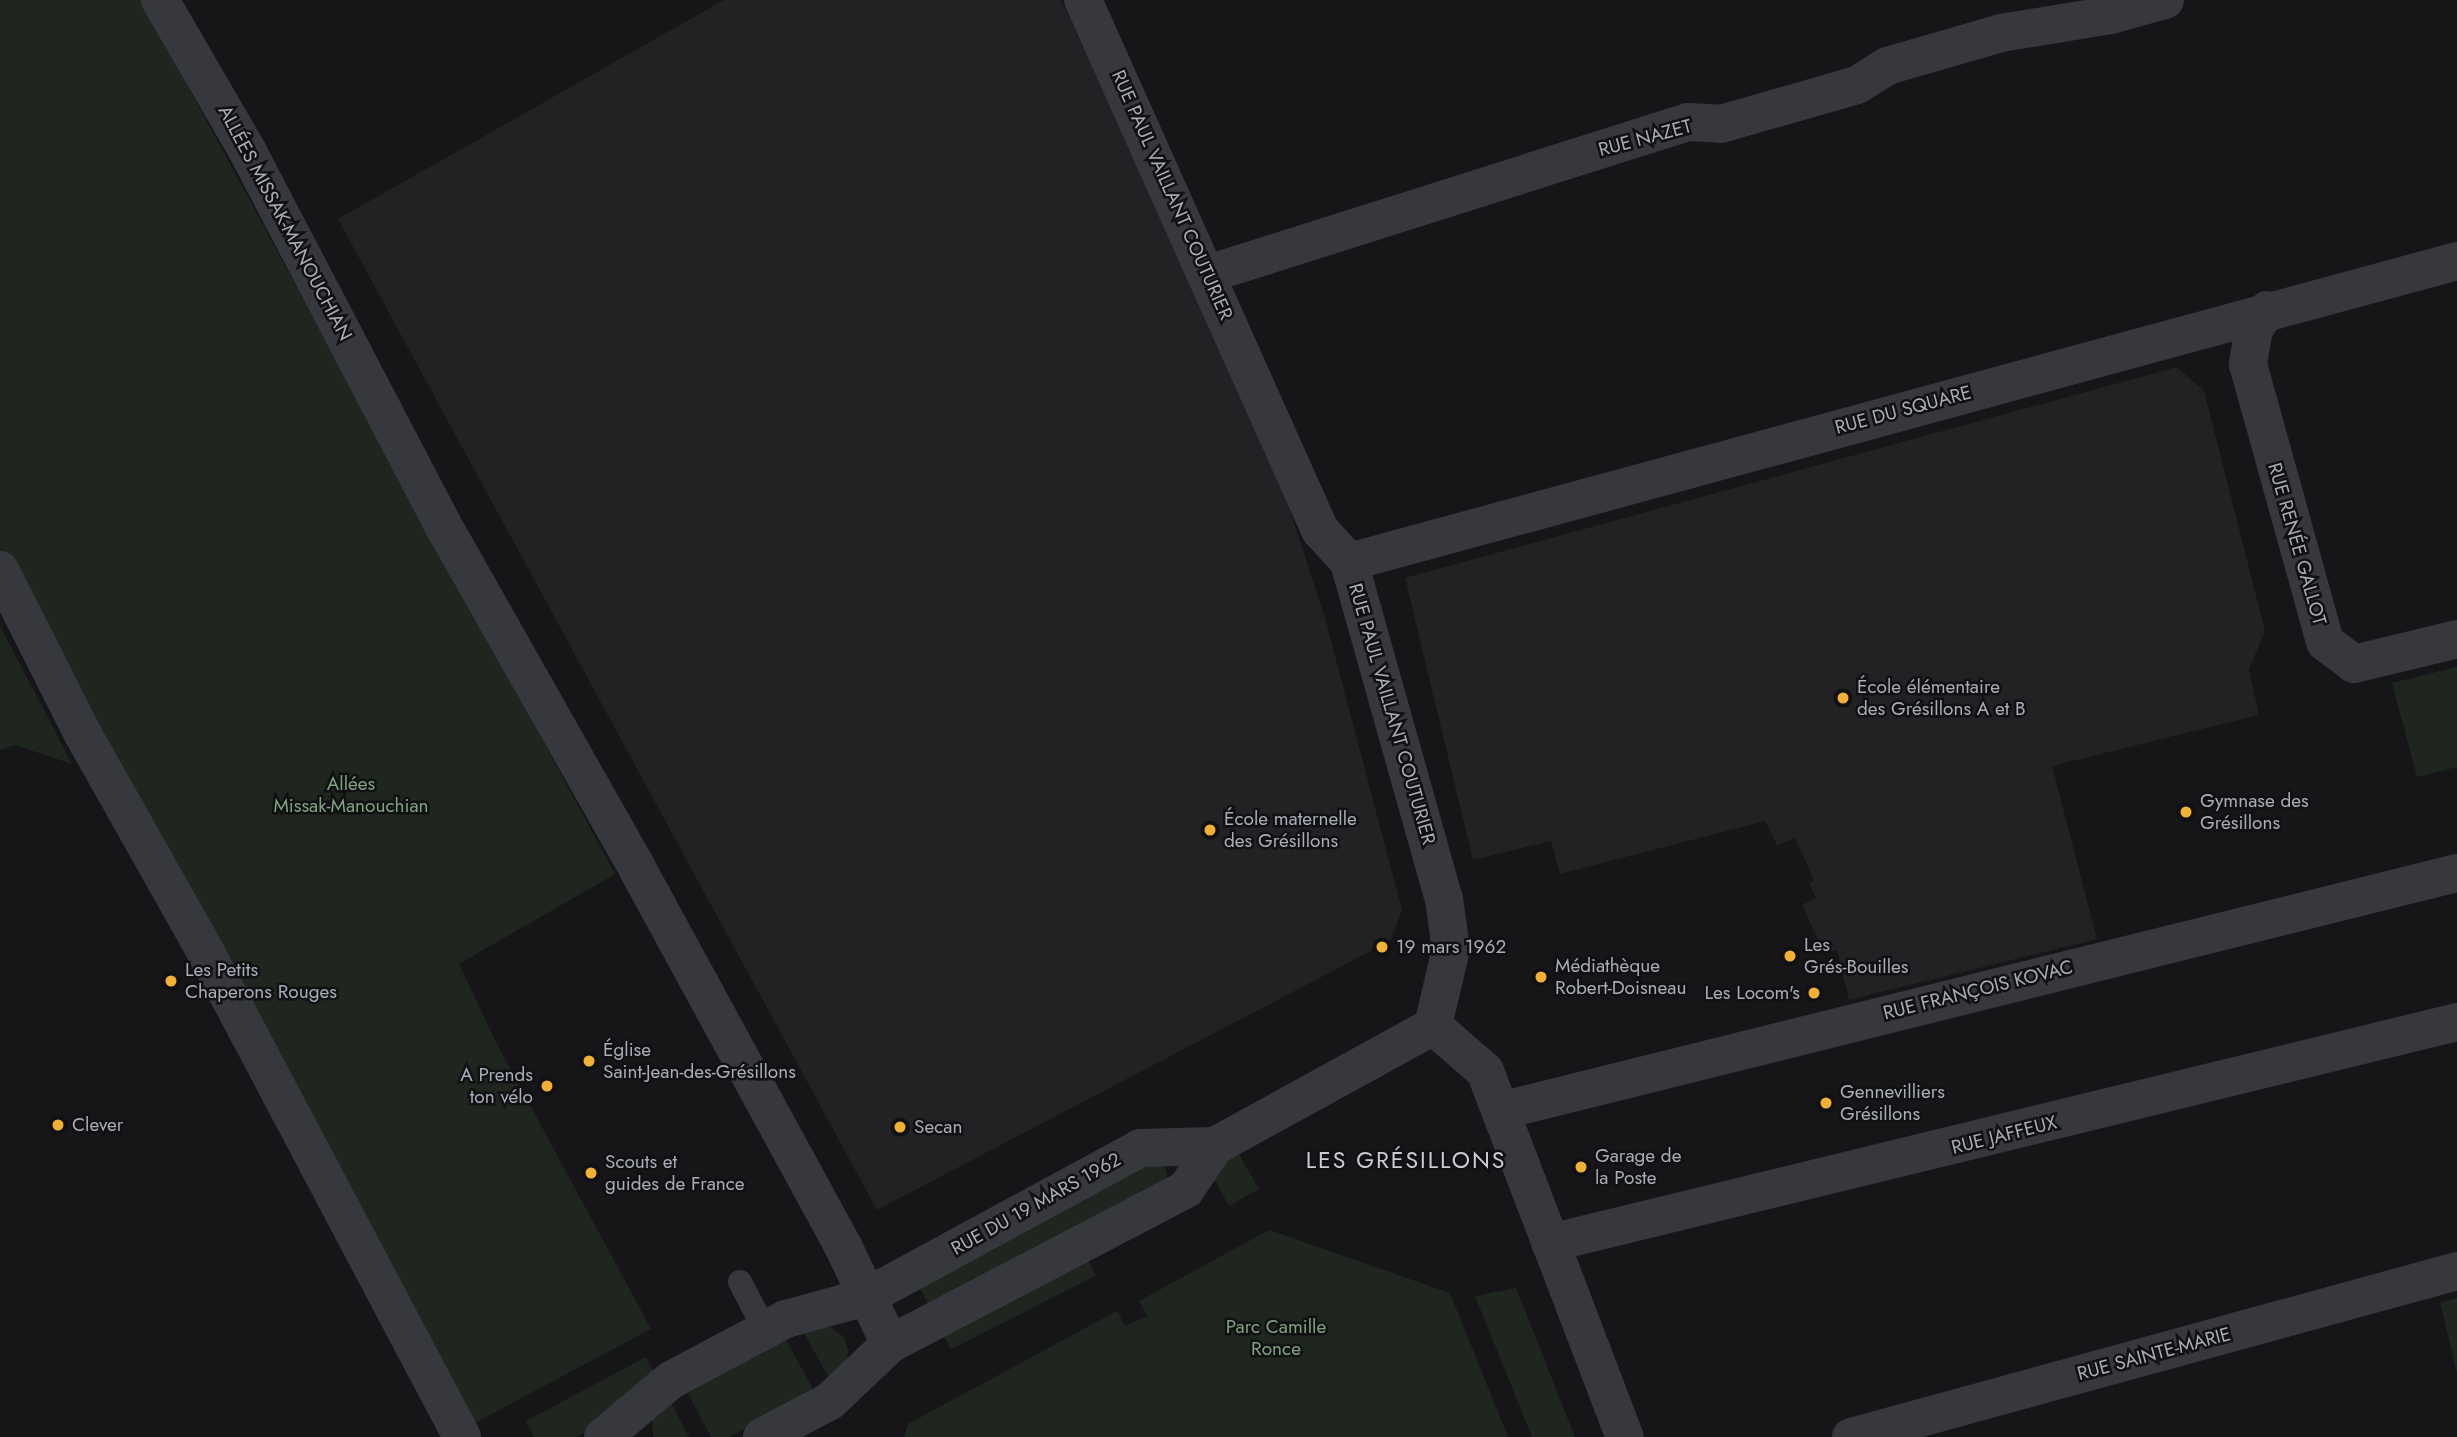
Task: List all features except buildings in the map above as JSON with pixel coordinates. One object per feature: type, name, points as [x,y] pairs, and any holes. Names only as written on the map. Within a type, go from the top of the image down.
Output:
[{"type":"street","name":"ALLÉES MISSAK-MANOUCHIAN","points":[[160,0],[300,246],[447,532],[645,882],[843,1246],[866,1297]]},
{"type":"street","name":"RUE PAUL VAILLANT COUTURIER","points":[[1083,0],[1209,274],[1320,530],[1349,562],[1444,899],[1451,949],[1433,1026]]},
{"type":"street","name":"RUE NAZET","points":[[1209,274],[1688,122],[1721,124],[1857,85],[1887,66],[2001,33],[2109,8],[2165,0]]},
{"type":"street","name":"RUE DU SQUARE","points":[[1349,562],[2267,310],[2457,261]]},
{"type":"street","name":"RUE RENÉE GALLOT","points":[[2267,310],[2254,329],[2248,364],[2313,610],[2325,642],[2354,664],[2457,639]]},
{"type":"street","points":[[0,570],[84,736],[205,951],[462,1437]]},
{"type":"street","name":"RUE FRANÇOIS KOVAC","points":[[1500,1111],[2457,873]]},
{"type":"street","name":"RUE JAFFEUX","points":[[1550,1243],[2457,1022]]},
{"type":"street","name":"RUE DU 19 MARS 1962","points":[[762,1437],[803,1429],[890,1344],[1186,1189],[1215,1146],[1433,1026]]},
{"type":"street","points":[[1433,1026],[1485,1071],[1625,1437]]},
{"type":"street","name":"RUE DU 19 MARS 1962","points":[[622,1431],[671,1380],[786,1319],[866,1297],[1140,1148],[1215,1146]]},
{"type":"street","name":"RUE SAINTE-MARIE","points":[[1851,1437],[2457,1271]]},
{"type":"street","points":[[866,1297],[890,1344]]},
{"type":"lane","points":[[740,1282],[765,1330]]},
{"type":"shaded area","points":[[724,0],[1061,0],[1267,439],[1325,618],[1402,910],[1390,941],[877,1210],[338,219]]},
{"type":"shaded area","name":"École élémentaire des Grésillons A et B","points":[[2177,367],[2204,391],[2265,631],[2249,669],[2259,715],[2052,766],[2097,939],[1849,1000],[1837,950],[1824,953],[1802,905],[1816,898],[1809,883],[1814,880],[1795,838],[1777,845],[1765,821],[1560,874],[1551,841],[1473,860],[1405,578]]},
{"type":"green space","name":"Allées Missak-Manouchian","points":[[0,0],[141,0],[615,874],[459,964],[496,1042],[651,1329],[469,1426],[0,549]]},
{"type":"green space","points":[[0,626],[72,764],[15,745],[0,750]]},
{"type":"green space","points":[[2457,667],[2457,767],[2417,777],[2392,683]]},
{"type":"green space","points":[[1237,1151],[1259,1189],[1229,1206],[1213,1177]]},
{"type":"green space","points":[[1150,1161],[1165,1167],[1168,1179],[931,1309],[917,1283]]},
{"type":"green space","name":"Parc Camille Ronce","points":[[1269,1230],[1450,1293],[1508,1437],[904,1437],[908,1424],[1117,1311],[1125,1326],[1147,1316],[1139,1301]]},
{"type":"green space","points":[[1086,1256],[1096,1276],[951,1350],[941,1330]]},
{"type":"green space","points":[[1516,1288],[1575,1437],[1532,1437],[1475,1296]]},
{"type":"green space","points":[[2457,1298],[2457,1373],[2440,1302]]},
{"type":"green space","points":[[824,1322],[844,1337],[848,1350],[847,1362],[832,1383],[800,1326]]},
{"type":"green space","points":[[783,1334],[814,1391],[729,1437],[711,1437],[684,1386]]},
{"type":"green space","points":[[646,1357],[655,1374],[602,1423],[576,1437],[534,1437],[526,1421]]},
{"type":"green space","points":[[667,1395],[689,1437],[653,1437],[652,1414]]},
{"type":"place","name":"École élémentaire des Grésillons A et B","points":[[1843,698]]},
{"type":"place","name":"Gymnase des Grésillons","points":[[2186,812]]},
{"type":"place","name":"École maternelle des Grésillons","points":[[1210,830]]},
{"type":"place","name":"19 mars 1962","points":[[1382,947]]},
{"type":"place","name":"Les Grés-Bouilles","points":[[1790,956]]},
{"type":"place","name":"Médiathèque Robert-Doisneau","points":[[1541,977]]},
{"type":"place","name":"Les Petits Chaperons Rouges","points":[[171,981]]},
{"type":"place","name":"Les Locom's","points":[[1814,993]]},
{"type":"place","name":"Église Saint-Jean-des-Grésillons","points":[[589,1061]]},
{"type":"place","name":"A Prends ton vélo","points":[[547,1086]]},
{"type":"place","name":"Gennevilliers Grésillons","points":[[1826,1103]]},
{"type":"place","name":"Clever","points":[[58,1125]]},
{"type":"place","name":"Secan","points":[[900,1127]]},
{"type":"place","name":"Garage de la Poste","points":[[1581,1167]]},
{"type":"place","name":"Scouts et guides de France","points":[[591,1173]]},
{"type":"district","name":"LES GRÉSILLONS","points":[[1406,1160]]}]
